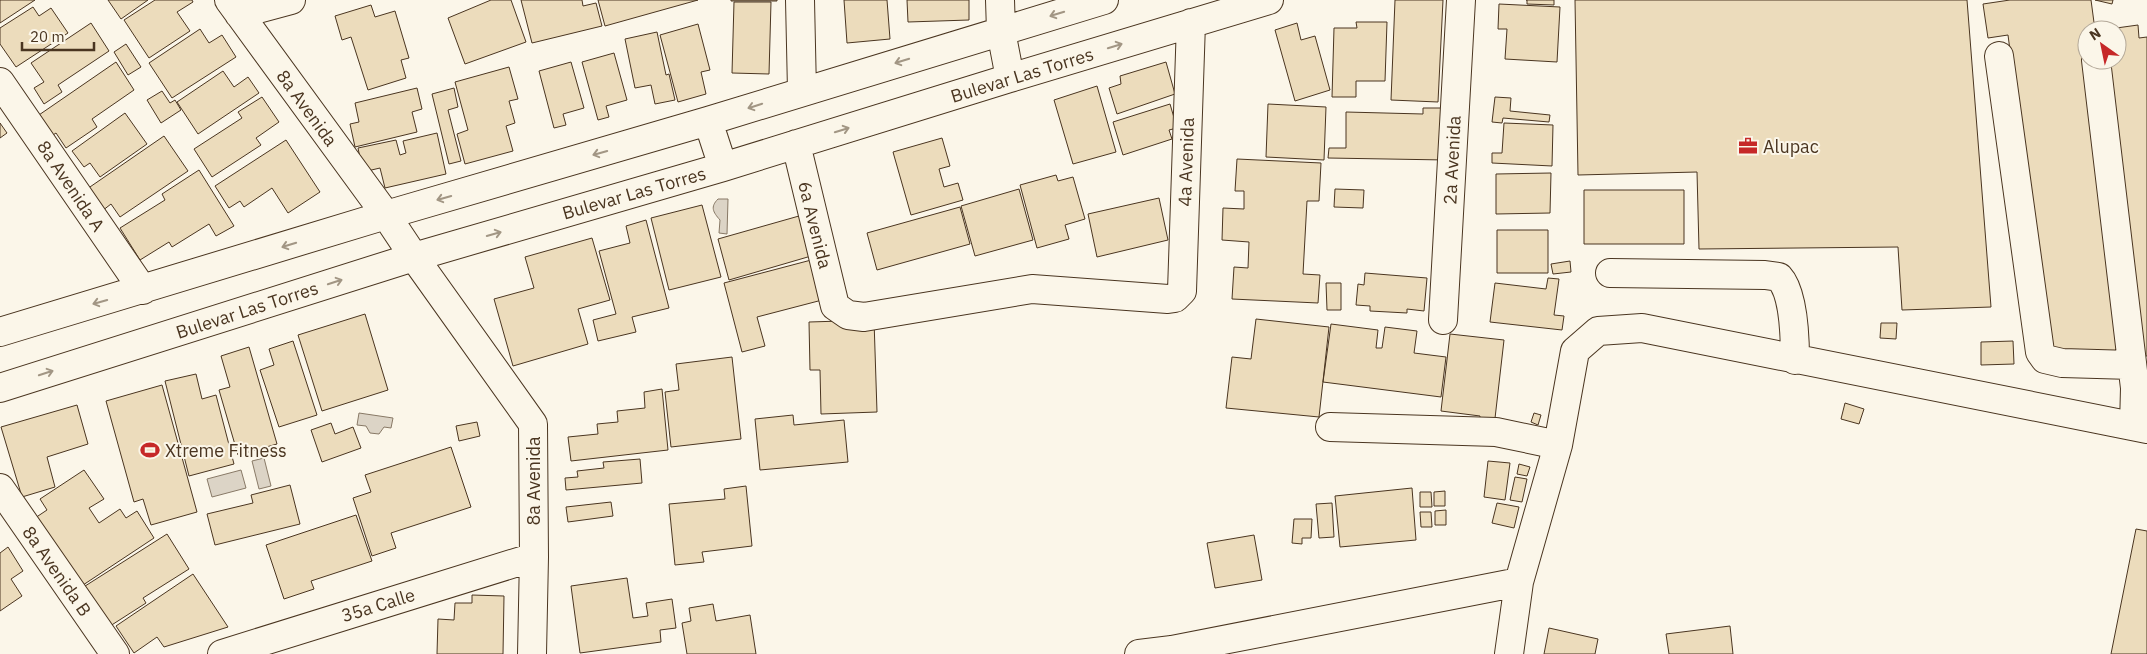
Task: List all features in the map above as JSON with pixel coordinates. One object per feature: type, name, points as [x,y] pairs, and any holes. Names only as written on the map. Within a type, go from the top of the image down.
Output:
[{"type":"street","points":[[234,7],[291,0]]},
{"type":"street","points":[[800,0],[802,92]]},
{"type":"street","points":[[1000,0],[1001,32],[1010,78]]},
{"type":"street","points":[[0,332],[386,215],[708,122],[1104,0]]},
{"type":"street","name":"Bulevar Las Torres","points":[[0,388],[414,257],[723,167],[1269,0]]},
{"type":"street","name":"2a Avenida","points":[[1443,320],[1460,0]]},
{"type":"street","name":"8a Avenida","points":[[234,7],[386,215],[533,424],[534,557],[532,654]]},
{"type":"street","name":"4a Avenida","points":[[835,306],[848,316],[864,317],[1032,289],[1175,298],[1182,291],[1190,23]]},
{"type":"street","points":[[1999,56],[2040,352],[2045,359],[2062,363],[2132,365]]},
{"type":"street","points":[[1509,654],[1519,582],[1558,445],[1575,351],[1598,331],[1642,328],[1795,360],[2141,427],[2097,70]]},
{"type":"street","name":"8a Avenida A","points":[[0,82],[143,290]]},
{"type":"street","points":[[708,122],[723,167]]},
{"type":"street","name":"6a Avenida","points":[[796,144],[835,306]]},
{"type":"street","points":[[1610,273],[1778,277],[1787,290],[1795,340],[1795,360]]},
{"type":"street","points":[[1330,427],[1496,432],[1558,445]]},
{"type":"street","name":"8a Avenida B","points":[[0,488],[115,654]]},
{"type":"street","name":"35a Calle","points":[[222,654],[534,557]]},
{"type":"street","points":[[1139,654],[1172,652],[1519,582]]},
{"type":"shaded area","points":[[718,199],[728,199],[727,234],[719,233],[720,220],[713,207]]},
{"type":"shaded area","points":[[359,413],[393,418],[391,428],[384,427],[379,434],[370,433],[366,426],[357,425]]},
{"type":"shaded area","points":[[264,458],[271,486],[259,489],[252,461]]},
{"type":"shaded area","points":[[241,470],[246,488],[212,497],[207,479]]},
{"type":"building","points":[[0,0],[35,0],[0,23]]},
{"type":"building","points":[[108,0],[148,0],[121,19]]},
{"type":"building","points":[[155,0],[192,0],[193,2],[177,12],[190,31],[149,58],[124,20]]},
{"type":"building","points":[[491,0],[511,0],[526,42],[465,64],[448,18]]},
{"type":"building","points":[[521,0],[582,0],[583,6],[596,3],[602,26],[532,43]]},
{"type":"building","points":[[598,0],[698,0],[605,26]]},
{"type":"building","points":[[731,0],[777,1],[731,1]]},
{"type":"building","points":[[844,0],[887,0],[890,39],[847,43]]},
{"type":"building","points":[[907,0],[969,0],[969,20],[908,22]]},
{"type":"building","points":[[1395,0],[1443,0],[1438,102],[1391,100]]},
{"type":"building","points":[[1527,0],[1554,0],[1554,5],[1527,4]]},
{"type":"building","points":[[1575,0],[1967,0],[1991,307],[1902,310],[1898,247],[1699,249],[1697,172],[1578,175]]},
{"type":"building","points":[[2010,0],[2091,0],[2094,20],[2077,20],[2077,70],[2086,70],[2122,350],[2050,360],[2008,35],[1988,38],[1983,4]]},
{"type":"building","points":[[2095,0],[2113,0],[2112,4]]},
{"type":"building","points":[[734,2],[771,2],[769,74],[732,73]]},
{"type":"building","points":[[1499,4],[1560,7],[1557,62],[1505,59],[1507,29],[1498,29]]},
{"type":"building","points":[[371,5],[375,17],[395,11],[409,58],[401,60],[406,78],[368,90],[351,37],[342,40],[335,16]]},
{"type":"building","points":[[33,7],[39,16],[51,8],[68,33],[16,67],[0,44],[0,28]]},
{"type":"building","points":[[1356,22],[1387,22],[1385,81],[1356,81],[1356,97],[1332,97],[1334,28],[1357,28]]},
{"type":"building","points":[[91,23],[109,51],[58,85],[62,92],[44,104],[34,88],[44,82],[31,63]]},
{"type":"building","points":[[1297,23],[1301,40],[1315,36],[1330,90],[1295,101],[1275,30]]},
{"type":"building","points":[[698,24],[710,70],[701,72],[706,94],[678,102],[660,35]]},
{"type":"building","points":[[2138,25],[2139,38],[2147,37],[2147,356],[2144,356],[2106,70],[2127,70],[2127,27]]},
{"type":"building","points":[[200,29],[209,43],[222,35],[236,57],[172,98],[149,63]]},
{"type":"building","points":[[657,32],[666,75],[669,74],[675,100],[655,104],[651,85],[635,88],[625,39]]},
{"type":"building","points":[[126,44],[141,67],[128,75],[114,52]]},
{"type":"building","points":[[614,53],[627,100],[606,106],[609,117],[598,120],[582,62]]},
{"type":"building","points":[[116,62],[134,90],[92,119],[97,127],[66,148],[56,133],[50,137],[36,117]]},
{"type":"building","points":[[571,62],[584,108],[563,114],[566,125],[554,128],[539,71]]},
{"type":"building","points":[[1166,62],[1175,94],[1117,114],[1109,88],[1121,84],[1120,76]]},
{"type":"building","points":[[509,67],[518,99],[509,101],[515,123],[506,126],[513,151],[465,164],[457,134],[468,130],[455,82]]},
{"type":"building","points":[[223,71],[234,87],[248,77],[259,93],[198,134],[177,102]]},
{"type":"building","points":[[1097,86],[1116,152],[1073,164],[1054,100]]},
{"type":"building","points":[[417,88],[422,109],[412,112],[417,132],[355,147],[350,124],[359,122],[355,103]]},
{"type":"building","points":[[454,88],[458,107],[448,110],[461,161],[449,164],[432,94]]},
{"type":"building","points":[[162,91],[170,103],[175,100],[181,110],[161,123],[147,100]]},
{"type":"building","points":[[262,97],[279,122],[256,138],[261,145],[212,177],[194,149],[242,118],[238,112]]},
{"type":"building","points":[[1495,97],[1511,98],[1510,111],[1550,115],[1549,122],[1503,118],[1502,123],[1492,122]]},
{"type":"building","points":[[1170,104],[1177,128],[1169,130],[1172,139],[1123,155],[1113,122]]},
{"type":"building","points":[[1268,104],[1326,107],[1324,160],[1266,157]]},
{"type":"building","points":[[1423,108],[1447,108],[1446,160],[1328,158],[1329,148],[1346,148],[1346,112],[1423,114]]},
{"type":"building","points":[[125,113],[147,144],[100,177],[90,163],[84,167],[72,151]]},
{"type":"building","points":[[0,123],[7,133],[0,138]]},
{"type":"building","points":[[1504,123],[1553,125],[1552,166],[1492,163],[1492,153],[1502,153]]},
{"type":"building","points":[[437,133],[446,174],[385,188],[380,168],[363,172],[358,148],[396,140],[400,155],[406,153],[403,141]]},
{"type":"building","points":[[164,136],[188,171],[120,217],[111,204],[102,211],[87,189]]},
{"type":"building","points":[[942,138],[950,166],[939,169],[944,187],[958,183],[963,200],[911,215],[893,152]]},
{"type":"building","points":[[286,140],[320,192],[288,213],[272,188],[244,207],[240,201],[229,208],[215,186]]},
{"type":"building","points":[[1237,159],[1321,163],[1319,201],[1307,201],[1303,274],[1320,275],[1318,303],[1232,299],[1234,267],[1248,268],[1249,242],[1222,240],[1223,208],[1244,209],[1244,191],[1235,191]]},
{"type":"building","points":[[199,170],[234,226],[216,236],[209,224],[172,247],[169,242],[140,260],[120,228],[165,200],[162,194]]},
{"type":"building","points":[[1551,173],[1550,213],[1496,214],[1496,174]]},
{"type":"building","points":[[1056,175],[1058,181],[1073,177],[1085,219],[1065,225],[1069,239],[1037,248],[1020,185]]},
{"type":"building","points":[[1019,189],[1033,240],[975,256],[961,206]]},
{"type":"building","points":[[1335,189],[1364,190],[1363,208],[1334,207]]},
{"type":"building","points":[[1584,190],[1684,190],[1684,244],[1584,244]]},
{"type":"building","points":[[1159,198],[1168,240],[1097,257],[1088,214]]},
{"type":"building","points":[[702,205],[721,277],[669,290],[651,218]]},
{"type":"building","points":[[960,207],[970,244],[877,270],[867,233]]},
{"type":"building","points":[[806,214],[818,254],[729,280],[718,239]]},
{"type":"building","points":[[646,220],[669,308],[632,317],[636,332],[598,341],[593,320],[616,314],[599,251],[630,243],[626,226]]},
{"type":"building","points":[[1497,230],[1548,230],[1548,273],[1497,273]]},
{"type":"building","points":[[592,238],[610,300],[578,309],[588,344],[513,366],[494,299],[534,288],[525,257]]},
{"type":"building","points":[[815,259],[826,299],[757,317],[765,346],[742,352],[724,283]]},
{"type":"building","points":[[1570,261],[1571,272],[1553,274],[1551,264]]},
{"type":"building","points":[[1365,273],[1427,278],[1424,311],[1407,309],[1407,313],[1370,311],[1370,306],[1356,305],[1358,284],[1364,285]]},
{"type":"building","points":[[1548,278],[1559,279],[1554,315],[1564,316],[1562,330],[1490,322],[1495,283],[1546,289]]},
{"type":"building","points":[[1326,283],[1341,283],[1341,310],[1327,310]]},
{"type":"building","points":[[365,314],[388,390],[322,411],[298,335]]},
{"type":"building","points":[[1256,319],[1329,327],[1319,417],[1226,408],[1232,357],[1251,359]]},
{"type":"building","points":[[874,320],[877,412],[821,414],[820,370],[810,370],[809,322]]},
{"type":"building","points":[[1881,323],[1897,323],[1896,339],[1880,338]]},
{"type":"building","points":[[1331,324],[1378,330],[1376,348],[1382,348],[1385,327],[1417,331],[1414,353],[1446,357],[1441,397],[1323,382]]},
{"type":"building","points":[[1450,334],[1504,340],[1494,427],[1479,425],[1480,416],[1441,411]]},
{"type":"building","points":[[293,341],[317,415],[279,427],[260,370],[274,365],[269,349]]},
{"type":"building","points":[[2013,341],[2014,364],[1981,365],[1981,342]]},
{"type":"building","points":[[249,347],[277,444],[238,455],[219,390],[230,387],[221,356]]},
{"type":"building","points":[[732,357],[741,439],[671,447],[665,392],[679,390],[676,364]]},
{"type":"building","points":[[196,374],[202,399],[216,395],[234,464],[189,476],[165,381]]},
{"type":"building","name":"Xtreme Fitness","points":[[162,385],[197,512],[151,525],[143,499],[134,502],[106,401]]},
{"type":"building","points":[[662,389],[668,450],[571,461],[568,437],[598,434],[597,424],[618,422],[617,411],[645,408],[644,392]]},
{"type":"building","points":[[1845,403],[1864,409],[1859,424],[1841,419]]},
{"type":"building","points":[[77,405],[88,444],[47,457],[55,487],[22,497],[1,427]]},
{"type":"building","points":[[1534,413],[1541,415],[1538,425],[1531,422]]},
{"type":"building","points":[[793,415],[794,425],[844,420],[848,462],[760,470],[755,419]]},
{"type":"building","points":[[477,422],[480,436],[459,441],[456,426]]},
{"type":"building","points":[[331,423],[335,434],[353,427],[361,448],[322,462],[311,430]]},
{"type":"building","points":[[451,447],[471,507],[391,533],[396,548],[372,556],[353,498],[371,492],[365,475]]},
{"type":"building","points":[[640,459],[642,483],[566,490],[565,478],[578,477],[577,471],[604,468],[603,462]]},
{"type":"building","points":[[1488,461],[1510,463],[1505,500],[1484,497]]},
{"type":"building","points":[[1519,464],[1530,467],[1527,476],[1517,474]]},
{"type":"building","points":[[84,470],[104,499],[89,508],[99,523],[120,509],[126,518],[137,511],[154,538],[77,589],[32,520],[47,510],[40,499]]},
{"type":"building","points":[[1515,477],[1527,479],[1522,502],[1510,500]]},
{"type":"building","points":[[290,485],[300,524],[215,545],[207,514],[253,503],[251,495]]},
{"type":"building","points":[[746,486],[752,546],[702,552],[704,562],[675,565],[669,504],[725,499],[724,489]]},
{"type":"building","points":[[1412,488],[1416,540],[1340,547],[1335,496]]},
{"type":"building","points":[[1445,491],[1445,506],[1434,506],[1434,492]]},
{"type":"building","points":[[1420,492],[1431,492],[1432,507],[1420,507]]},
{"type":"building","points":[[611,502],[613,516],[568,522],[566,507]]},
{"type":"building","points":[[1332,503],[1334,537],[1319,538],[1316,504]]},
{"type":"building","points":[[1497,503],[1519,507],[1514,528],[1492,523]]},
{"type":"building","points":[[1446,510],[1446,525],[1435,525],[1435,511]]},
{"type":"building","points":[[1420,512],[1431,512],[1432,527],[1421,527]]},
{"type":"building","points":[[356,515],[372,561],[311,581],[314,589],[284,599],[266,545]]},
{"type":"building","points":[[1294,519],[1312,519],[1311,538],[1302,538],[1302,544],[1292,543]]},
{"type":"building","points":[[2136,529],[2147,531],[2147,654],[2111,654]]},
{"type":"building","points":[[167,534],[189,569],[143,598],[146,603],[107,628],[82,588]]},
{"type":"building","points":[[1254,535],[1262,580],[1215,588],[1207,543]]},
{"type":"building","points":[[8,547],[23,571],[11,579],[22,596],[0,611],[0,553]]},
{"type":"building","points":[[193,574],[228,627],[164,647],[157,637],[134,653],[116,626]]},
{"type":"building","points":[[627,578],[633,618],[648,616],[646,603],[672,599],[676,628],[660,630],[661,642],[580,653],[571,586]]},
{"type":"building","points":[[472,595],[504,596],[503,654],[437,654],[438,619],[454,620],[455,603],[472,603]]},
{"type":"building","points":[[713,604],[716,621],[750,615],[756,654],[687,654],[682,623],[691,621],[689,608]]},
{"type":"building","points":[[1730,626],[1733,654],[1669,654],[1666,634]]},
{"type":"building","points":[[1549,628],[1598,639],[1595,654],[1544,654]]},
{"type":"place","name":"Alupac","points":[[1748,146]]},
{"type":"place","name":"Xtreme Fitness","points":[[150,450]]}]
